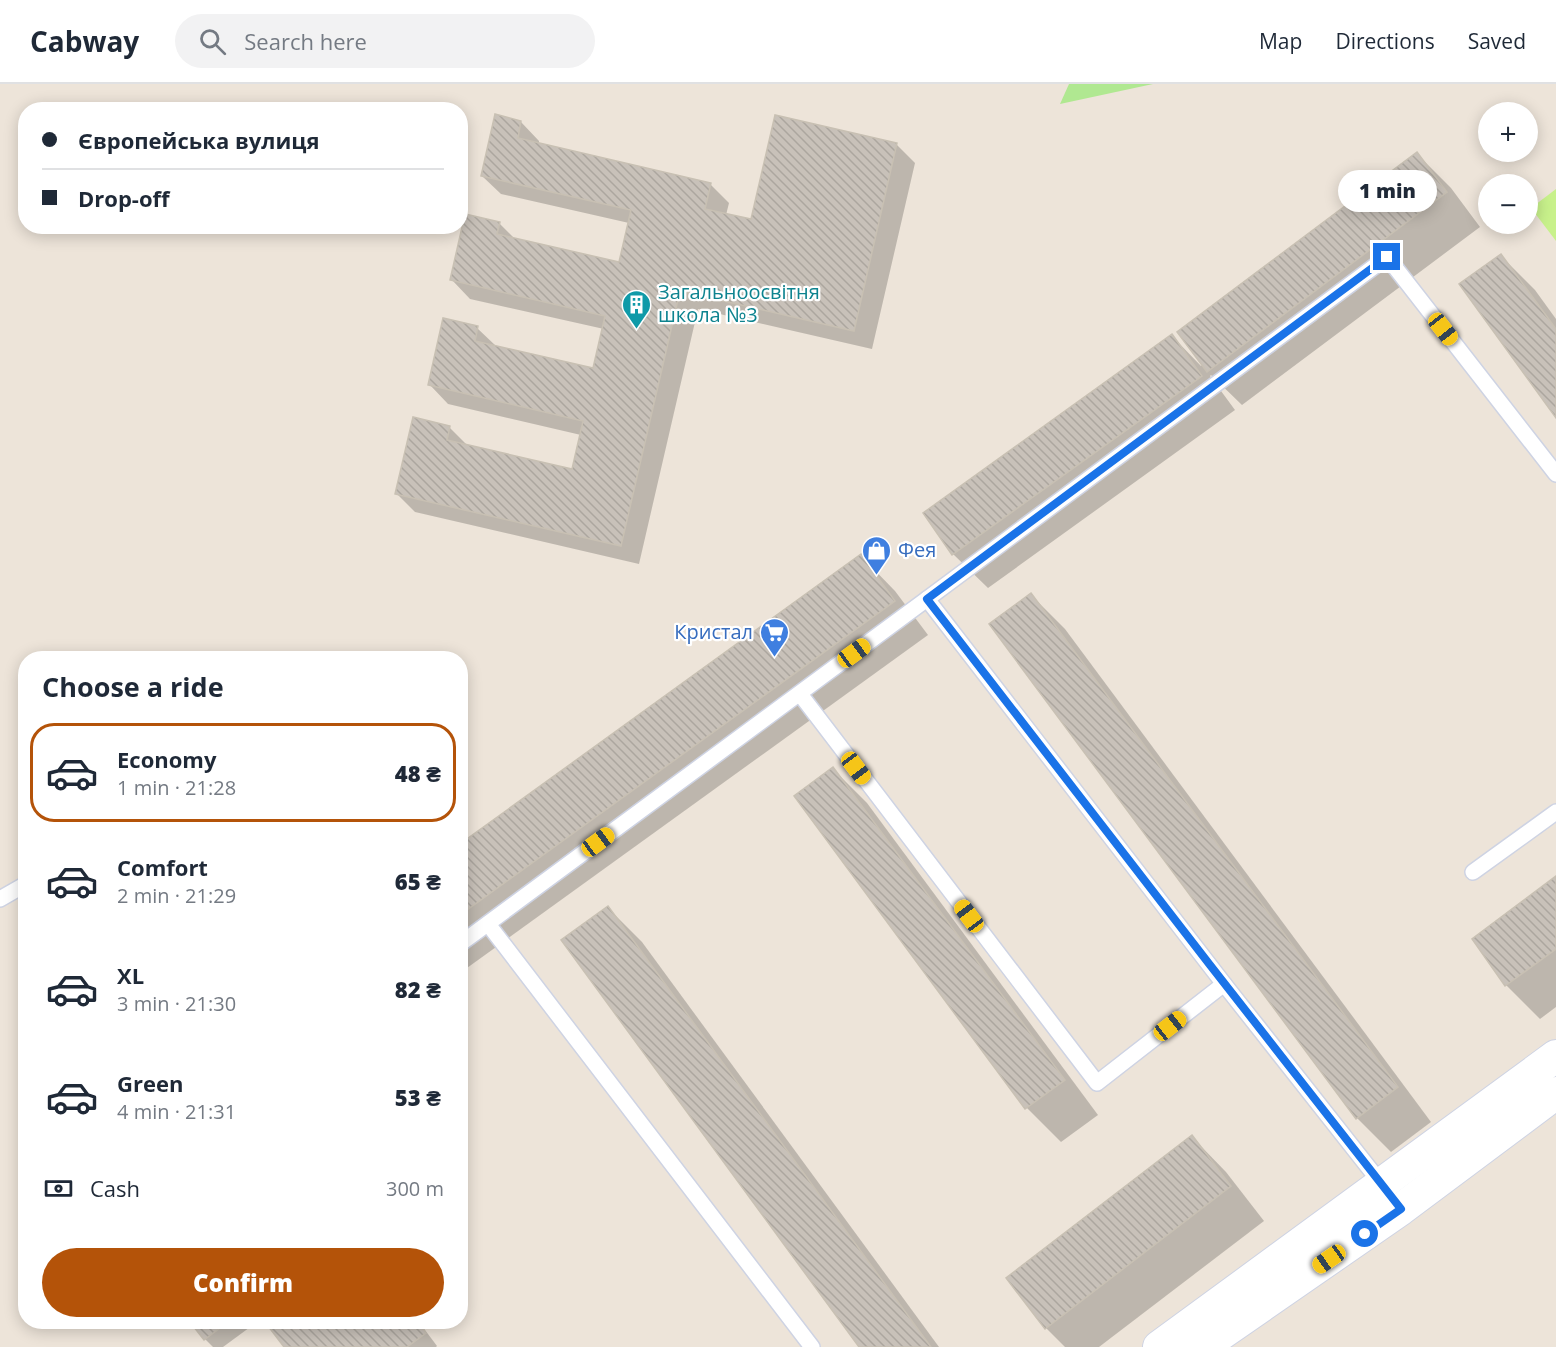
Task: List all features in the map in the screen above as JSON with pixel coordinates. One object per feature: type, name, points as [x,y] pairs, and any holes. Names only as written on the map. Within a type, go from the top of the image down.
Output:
[{"type":"street","points":[[1159,1347],[1556,1056]]},
{"type":"street","points":[[1202,1347],[1401,1209],[1556,1094]]},
{"type":"lane","points":[[468,938],[1387,257],[1556,474]]},
{"type":"lane","points":[[927,599],[1401,1209]]},
{"type":"lane","points":[[800,694],[1097,1083],[1224,984]]},
{"type":"lane","points":[[1473,872],[1556,812]]},
{"type":"lane","points":[[0,899],[18,889]]},
{"type":"lane","points":[[488,924],[812,1347]]},
{"type":"green space","points":[[1069,84],[1153,84],[1060,104]]},
{"type":"green space","points":[[1556,189],[1556,241],[1538,217],[1538,203]]},
{"type":"building","name":"Загальноосвітня школа №3","points":[[495,114],[521,121],[518,138],[711,183],[705,209],[751,219],[775,115],[897,143],[854,331],[680,291],[621,546],[395,494],[413,417],[450,426],[447,440],[572,469],[583,421],[428,385],[443,318],[478,326],[475,341],[593,368],[605,316],[450,280],[460,234],[468,234],[468,215],[500,222],[497,234],[619,262],[631,210],[481,176]]},
{"type":"building","points":[[1417,152],[1447,192],[1207,372],[1177,332]]},
{"type":"building","points":[[1501,254],[1556,329],[1556,418],[1459,284]]},
{"type":"building","points":[[1172,334],[1202,376],[952,555],[923,513]]},
{"type":"building","points":[[861,554],[895,601],[468,909],[468,838]]},
{"type":"building","points":[[1031,593],[1398,1087],[1356,1119],[989,624]]},
{"type":"building","points":[[833,767],[1065,1080],[1025,1109],[794,796]]},
{"type":"building","points":[[1556,876],[1556,949],[1505,986],[1472,939]]},
{"type":"building","points":[[608,906],[931,1347],[859,1347],[561,940]]},
{"type":"building","points":[[1192,1135],[1231,1186],[1045,1329],[1006,1278]]},
{"type":"building","points":[[195,1329],[219,1329],[204,1340]]},
{"type":"building","points":[[270,1329],[423,1329],[426,1333],[407,1347],[284,1347]]},
{"type":"place","name":"Загальноосвітня школа №3","points":[[637,330]]},
{"type":"place","name":"Фея","points":[[877,576]]},
{"type":"place","name":"Кристал","points":[[774,658]]},
{"type":"route","points":[[1365,1234],[1401,1209],[927,599],[1387,257]]}]
